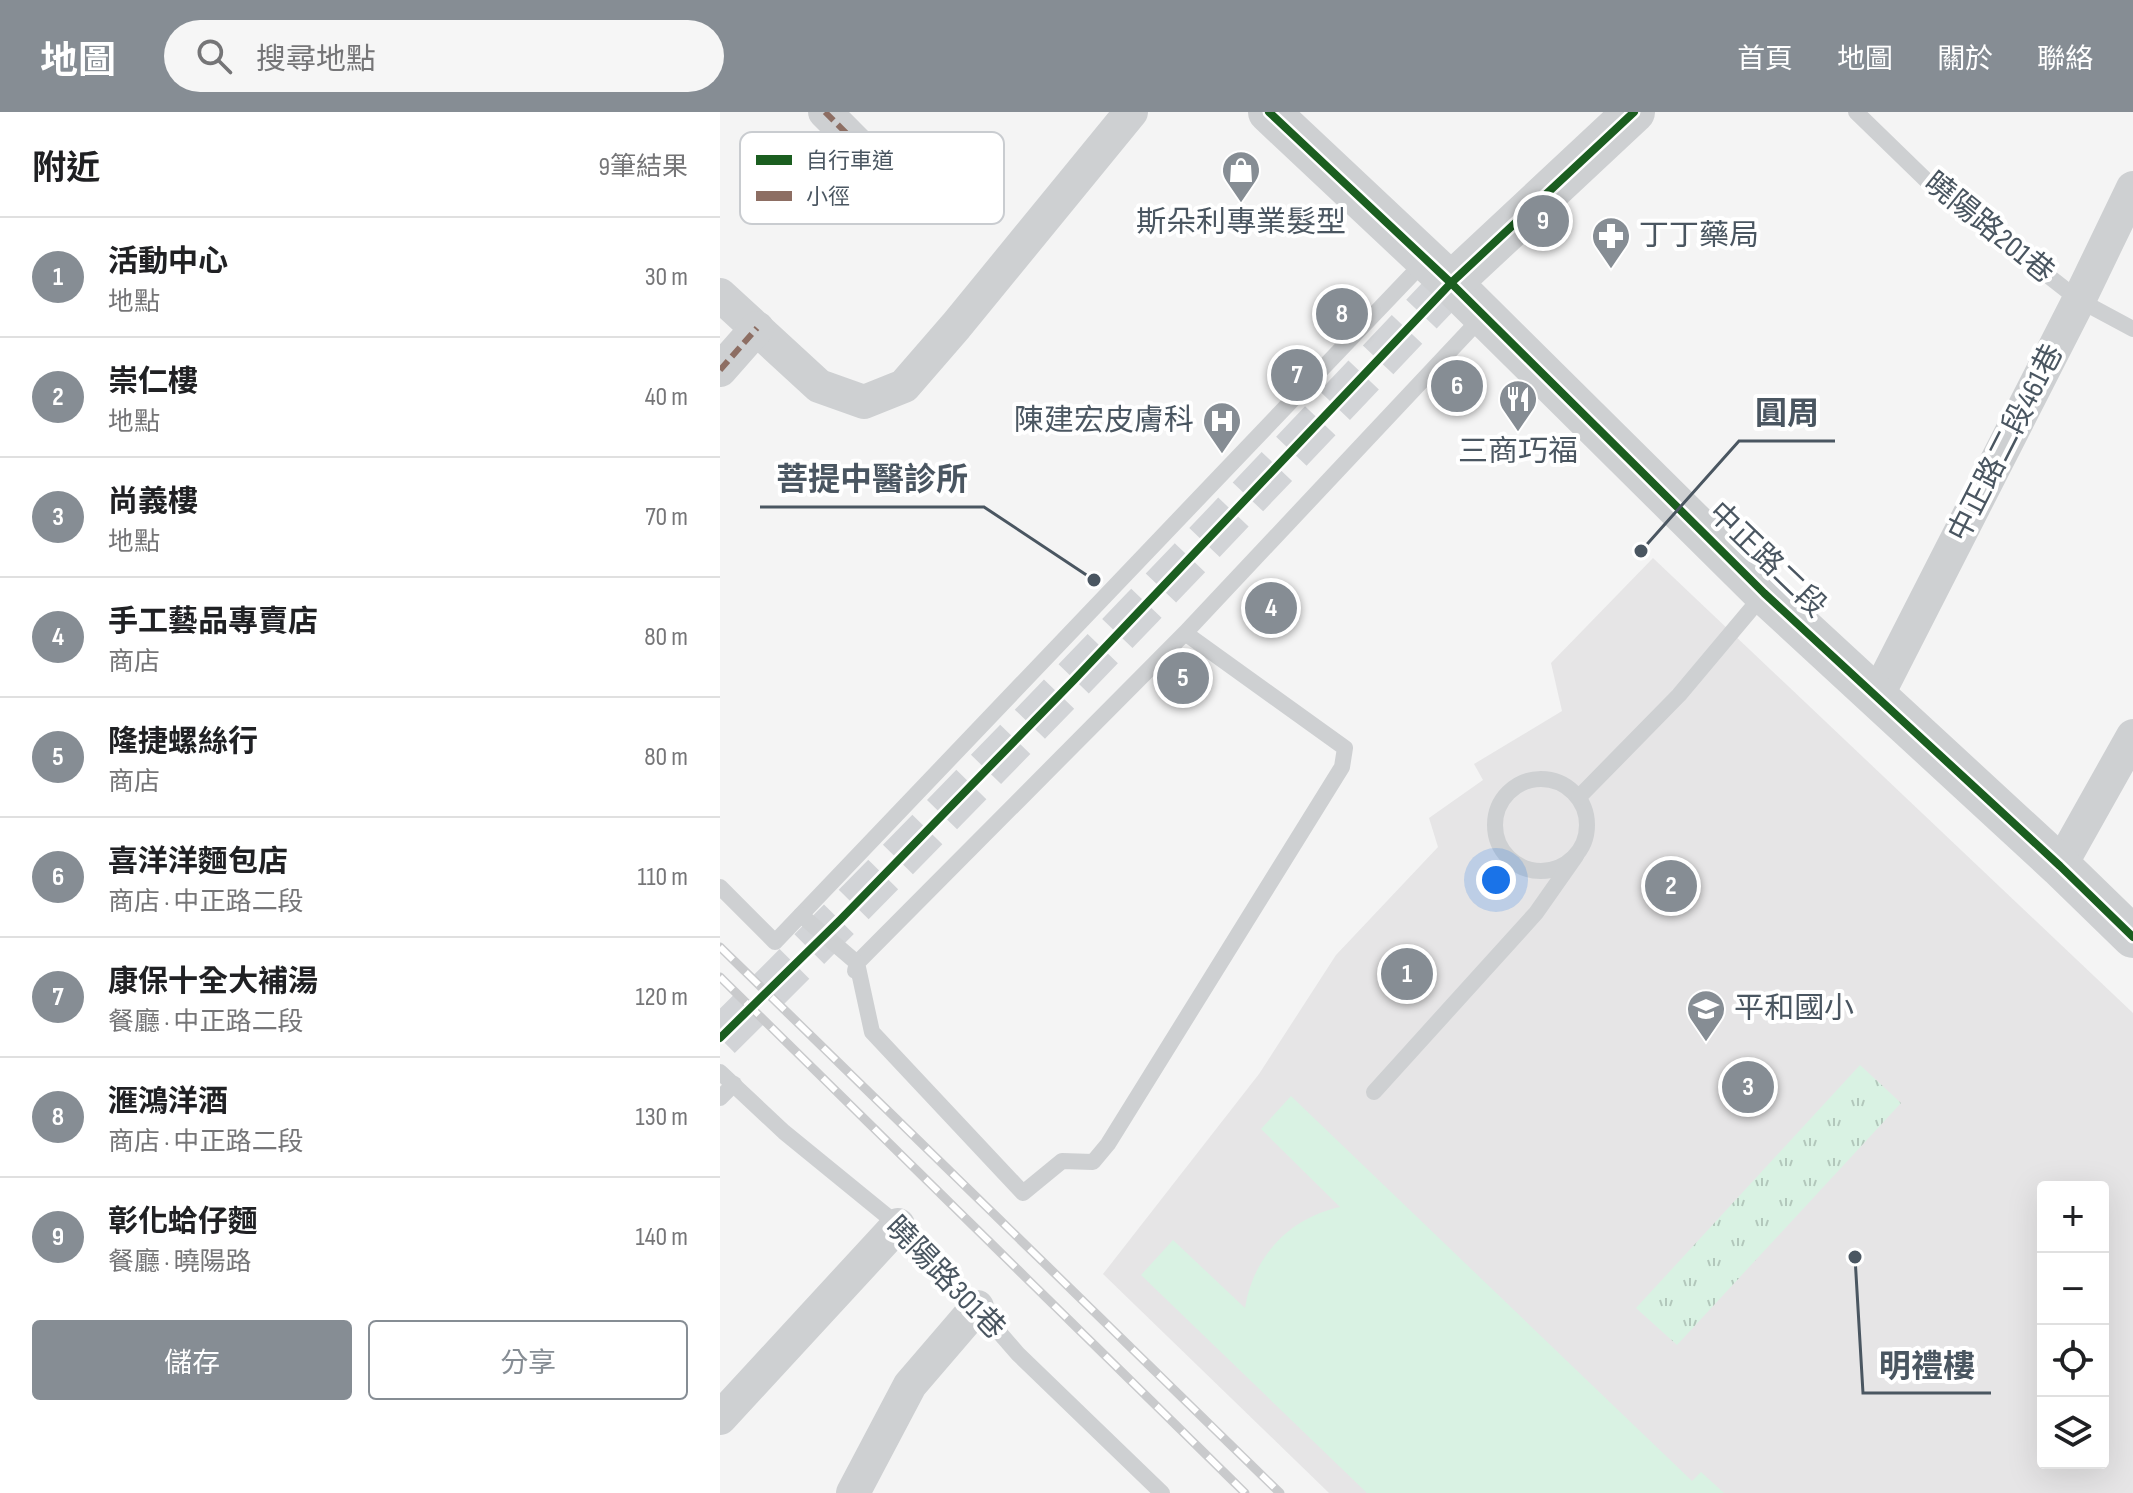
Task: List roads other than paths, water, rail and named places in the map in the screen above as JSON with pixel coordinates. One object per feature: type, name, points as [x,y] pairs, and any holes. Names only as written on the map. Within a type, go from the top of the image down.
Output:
[{"type":"street","points":[[825,112],[845,132]]},
{"type":"street","points":[[720,295],[819,386],[864,402],[904,386],[1131,112]]},
{"type":"street","name":"中正路二段","points":[[1269,112],[1439,271],[1764,593],[2133,937]]},
{"type":"street","points":[[1439,271],[1634,112]]},
{"type":"street","name":"中正路二段461巷","points":[[1877,696],[2133,188]]},
{"type":"street","points":[[720,370],[757,328]]},
{"type":"street","points":[[2060,866],[2133,736]]},
{"type":"street","points":[[720,1418],[898,1225]]},
{"type":"street","points":[[853,1493],[910,1385],[977,1307]]},
{"type":"lane","name":"曉陽路201巷","points":[[1856,112],[1926,180],[2079,300],[2133,329]]},
{"type":"lane","points":[[720,887],[775,942],[1439,271]]},
{"type":"lane","points":[[855,971],[1185,633],[1484,315]]},
{"type":"lane","points":[[1579,797],[1679,695],[1764,593]]},
{"type":"lane","points":[[801,915],[855,971],[872,1032],[1023,1193],[1062,1161],[1093,1162],[1108,1144],[1342,767],[1345,748],[1185,633]]},
{"type":"lane","points":[[1374,1092],[1536,913],[1576,856],[1583,846],[1588,821],[1585,808],[1569,787],[1556,780],[1528,780],[1515,786],[1505,796],[1498,808],[1496,836],[1511,860],[1523,868],[1551,871],[1576,856]]},
{"type":"lane","name":"曉陽路301巷","points":[[720,1072],[784,1132],[898,1225],[1018,1354],[1162,1493]]},
{"type":"lane","points":[[720,1098],[734,1084]]},
{"type":"tunnel","points":[[720,1038],[997,758],[1451,283]]},
{"type":"railway","points":[[720,947],[1280,1493]]},
{"type":"railway","points":[[720,977],[1245,1493]]},
{"type":"place","name":"斯朵利專業髮型","points":[[1241,204]]},
{"type":"place","name":"彰化蛤仔麵","points":[[1543,221]]},
{"type":"place","name":"丁丁藥局","points":[[1611,270]]},
{"type":"place","name":"滙鴻洋酒","points":[[1342,314]]},
{"type":"place","name":"康保十全大補湯","points":[[1297,375]]},
{"type":"place","name":"喜洋洋麵包店","points":[[1457,386]]},
{"type":"place","name":"三商巧福","points":[[1518,433]]},
{"type":"place","name":"陳建宏皮膚科","points":[[1222,455]]},
{"type":"place","name":"圓周","points":[[1641,551]]},
{"type":"place","name":"菩提中醫診所","points":[[1094,580]]},
{"type":"place","name":"手工藝品專賣店","points":[[1271,608]]},
{"type":"place","name":"隆捷螺絲行","points":[[1183,678]]},
{"type":"place","name":"崇仁樓","points":[[1671,886]]},
{"type":"place","name":"活動中心","points":[[1407,974]]},
{"type":"place","name":"平和國小","points":[[1706,1043]]},
{"type":"place","name":"尚義樓","points":[[1748,1087]]},
{"type":"place","name":"明禮樓","points":[[1855,1257]]}]
